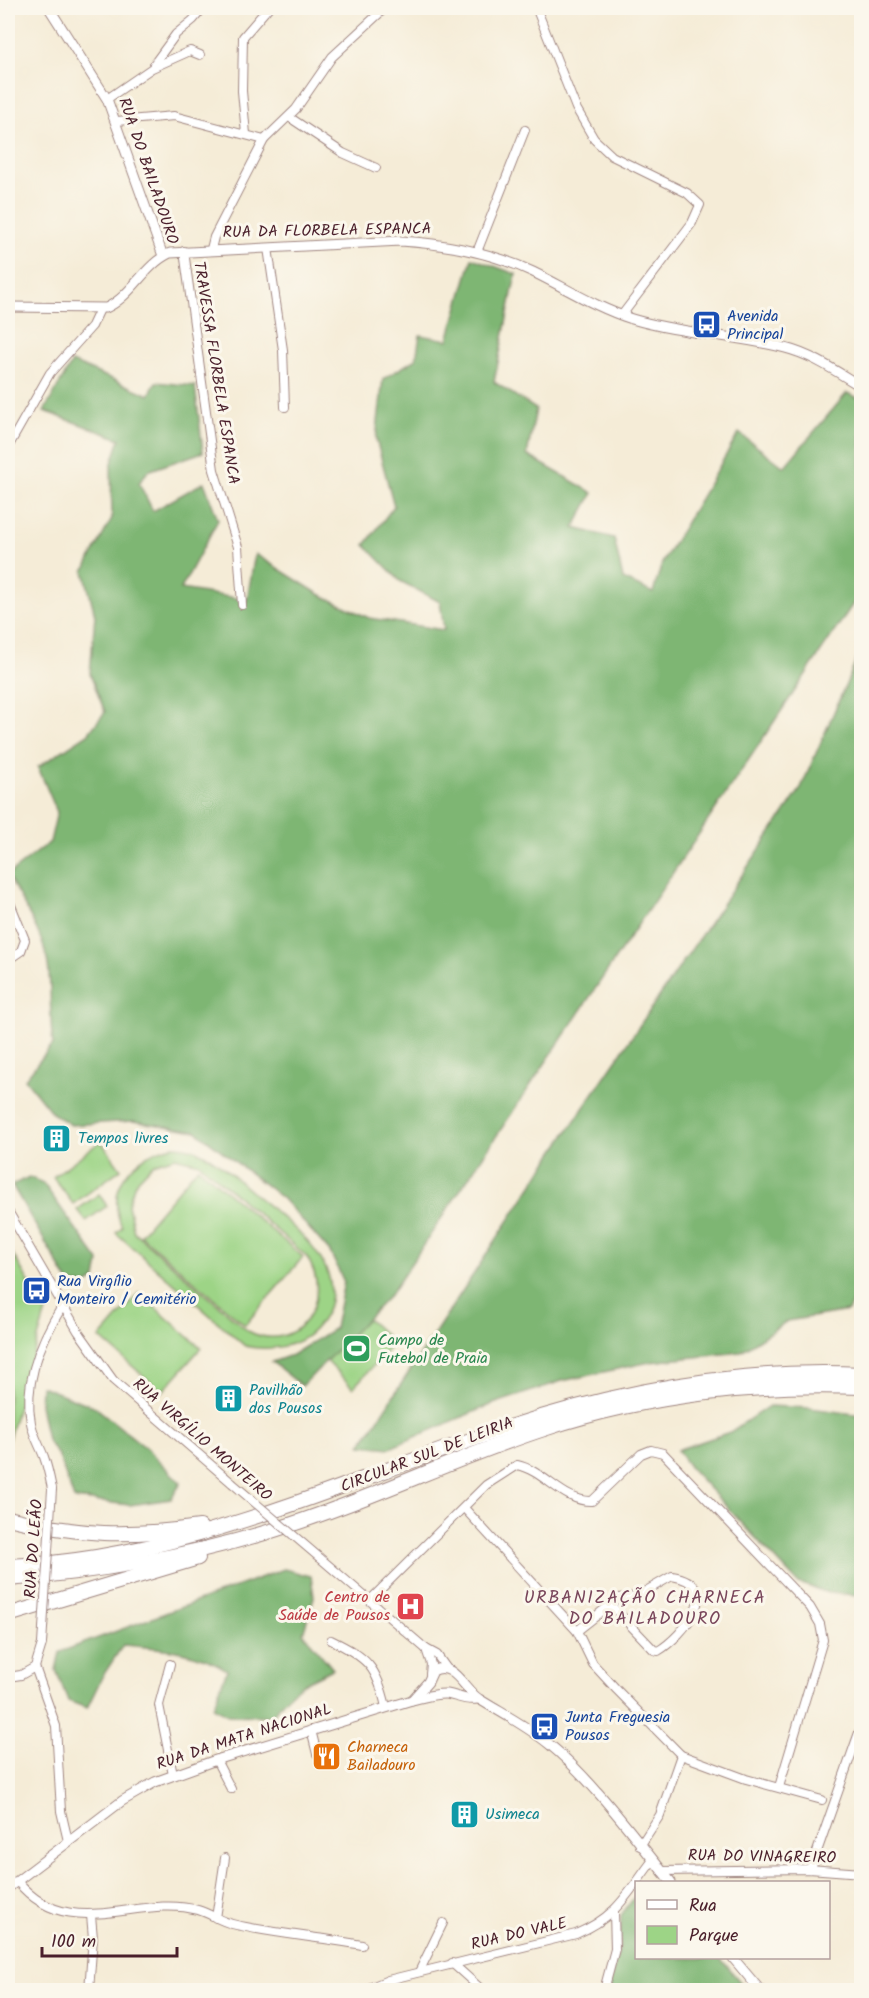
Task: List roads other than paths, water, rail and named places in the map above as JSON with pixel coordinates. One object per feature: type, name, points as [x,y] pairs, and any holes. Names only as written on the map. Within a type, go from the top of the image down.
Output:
[{"type":"highway","name":"CIRCULAR SUL DE LEIRIA","points":[[8,1566],[123,1552],[203,1534],[492,1432],[645,1390],[735,1378],[793,1374],[861,1374]]},
{"type":"highway","name":"CIRCULAR SUL DE LEIRIA","points":[[8,1579],[58,1575],[128,1564],[248,1537],[304,1520],[548,1427],[619,1409],[737,1390],[825,1386],[861,1387]]},
{"type":"highway","points":[[8,1518],[78,1532],[113,1535],[138,1535],[244,1521]]},
{"type":"highway","points":[[8,1615],[236,1546],[248,1537]]},
{"type":"street","name":"RUA DO BAILADOURO","points":[[50,8],[107,99],[163,256],[118,300],[100,309]]},
{"type":"street","points":[[152,68],[176,34],[203,8]]},
{"type":"street","points":[[246,134],[242,91],[243,37],[268,8]]},
{"type":"street","points":[[211,249],[214,237],[264,140],[289,117],[332,57],[385,8]]},
{"type":"street","points":[[538,8],[576,108],[594,139],[612,156],[687,193],[700,205],[692,223],[622,315]]},
{"type":"street","points":[[107,99],[152,68],[185,52],[200,55]]},
{"type":"street","points":[[117,122],[174,116],[264,140]]},
{"type":"street","points":[[289,117],[343,153],[376,168]]},
{"type":"street","points":[[477,252],[525,130]]},
{"type":"street","name":"RUA DA FLORBELA ESPANCA","points":[[163,256],[184,251],[211,249],[401,241],[451,245],[532,272],[571,293],[622,315],[681,332],[785,348],[820,361],[861,387]]},
{"type":"street","points":[[268,248],[283,350],[285,407]]},
{"type":"street","name":"TRAVESSA FLORBELA ESPANCA","points":[[184,251],[214,470],[238,547],[242,605]]},
{"type":"street","points":[[8,307],[100,309],[92,326],[50,373],[8,447]]},
{"type":"street","points":[[8,898],[24,940],[21,951],[8,960]]},
{"type":"street","name":"RUA VIRGÍLIO MONTEIRO","points":[[8,1211],[90,1348],[120,1388],[426,1649],[436,1655],[447,1668]]},
{"type":"street","name":"RUA DO LEÃO","points":[[35,1667],[42,1644],[52,1489],[45,1458],[31,1425],[29,1396],[39,1352],[48,1328],[63,1305]]},
{"type":"street","points":[[370,1600],[465,1509],[486,1485],[518,1464],[532,1468],[580,1501],[592,1501],[641,1454],[651,1450],[663,1453],[810,1607],[820,1624],[823,1640],[779,1787]]},
{"type":"street","points":[[465,1509],[577,1631],[593,1664],[681,1755],[746,1779],[822,1800]]},
{"type":"street","points":[[577,1631],[611,1605],[619,1599],[637,1596],[672,1576],[692,1586],[696,1591],[698,1604],[694,1617],[658,1651],[654,1650],[611,1605]]},
{"type":"street","points":[[330,1640],[347,1648],[374,1670],[379,1676],[386,1707]]},
{"type":"street","points":[[426,1649],[431,1664],[429,1678],[431,1690],[437,1694]]},
{"type":"street","points":[[170,1664],[159,1705],[173,1774]]},
{"type":"street","points":[[8,1677],[21,1675],[35,1667],[56,1726],[61,1811],[68,1841]]},
{"type":"street","points":[[412,1700],[436,1669],[447,1668]]},
{"type":"street","name":"RUA DA MATA NACIONAL","points":[[447,1668],[477,1699],[523,1725],[562,1754],[670,1881]]},
{"type":"street","points":[[447,1694],[455,1684],[454,1676]]},
{"type":"street","name":"RUA DA MATA NACIONAL","points":[[8,1888],[131,1795],[173,1774],[412,1700],[437,1694],[447,1694],[462,1700],[477,1699]]},
{"type":"street","points":[[809,1869],[861,1724]]},
{"type":"street","points":[[311,1730],[317,1754]]},
{"type":"street","points":[[640,1846],[660,1815],[681,1755]]},
{"type":"street","points":[[216,1760],[231,1789]]},
{"type":"street","points":[[216,1918],[225,1858]]},
{"type":"street","name":"RUA DO VALE","points":[[637,1881],[653,1860]]},
{"type":"street","name":"RUA DO VINAGREIRO","points":[[662,1871],[809,1869],[861,1873]]},
{"type":"street","points":[[17,1881],[39,1902],[62,1911],[91,1916],[175,1906],[198,1910],[216,1918],[255,1929],[362,1945]]},
{"type":"street","name":"RUA DO VALE","points":[[364,1990],[388,1980],[452,1963],[576,1935],[598,1925],[614,1912],[635,1884]]},
{"type":"street","points":[[604,1990],[615,1949],[614,1912]]},
{"type":"street","points":[[89,1990],[93,1938],[91,1916]]},
{"type":"street","points":[[419,1972],[443,1923]]},
{"type":"street","points":[[734,1959],[760,1990]]},
{"type":"street","points":[[452,1963],[482,1990]]},
{"type":"place","name":"Avenida Principal","points":[[706,325]]},
{"type":"place","name":"Tempos livres","points":[[57,1138]]},
{"type":"place","name":"Rua Virgílio Monteiro / Cemitério","points":[[36,1290]]},
{"type":"place","name":"Campo de Futebol de Praia","points":[[357,1349]]},
{"type":"place","name":"Pavilhão dos Pousos","points":[[228,1399]]},
{"type":"place","name":"Centro de Saúde de Pousos","points":[[411,1606]]},
{"type":"place","name":"Junta Freguesia Pousos","points":[[544,1726]]},
{"type":"place","name":"Charneca Bailadouro","points":[[326,1756]]},
{"type":"place","name":"Usimeca","points":[[464,1814]]},
{"type":"district","name":"URBANIZAÇÃO CHARNECA DO BAILADOURO","points":[[645,1608]]}]
